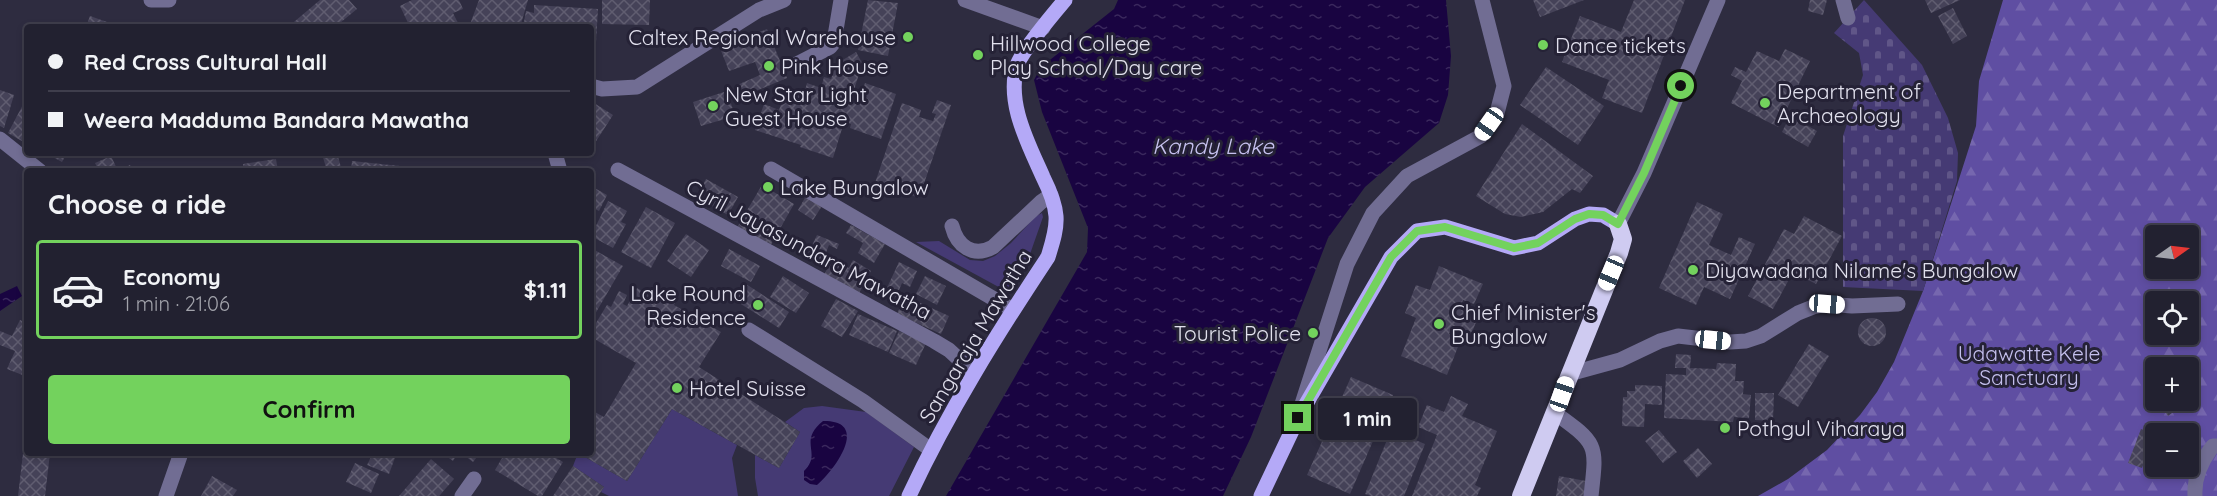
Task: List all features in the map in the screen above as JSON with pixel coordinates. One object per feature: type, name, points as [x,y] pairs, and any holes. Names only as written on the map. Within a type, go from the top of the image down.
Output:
[{"type":"highway","points":[[1521,496],[1620,253],[1623,238],[1618,224]]},
{"type":"main road","name":"Sangaraja Mawatha","points":[[909,496],[931,450],[974,373],[1048,257],[1054,237],[1056,216],[1051,195],[1026,137],[1014,99],[1013,80],[1019,60],[1065,0]]},
{"type":"main road","points":[[1261,496],[1298,418],[1391,257],[1417,231],[1445,227],[1514,248],[1538,243],[1575,219],[1589,214],[1603,215],[1618,224]]},
{"type":"street","points":[[151,0],[169,0]]},
{"type":"street","points":[[594,87],[602,89],[637,87],[763,5],[784,0]]},
{"type":"street","points":[[797,64],[830,47],[834,42],[841,0]]},
{"type":"street","points":[[965,0],[1043,28]]},
{"type":"street","points":[[1298,418],[1311,370],[1347,264],[1373,213],[1407,176],[1481,136],[1497,113],[1504,86],[1482,0]]},
{"type":"street","points":[[1618,224],[1644,173],[1718,0]]},
{"type":"street","points":[[1844,0],[1848,18]]},
{"type":"street","points":[[0,139],[36,168]]},
{"type":"street","points":[[771,169],[1013,310]]},
{"type":"street","name":"Cyril Jayasundara Mawatha","points":[[618,170],[934,341],[949,350],[974,373]]},
{"type":"street","points":[[952,226],[954,235],[961,243],[970,250],[984,252],[993,248],[1051,195]]},
{"type":"street","points":[[1569,374],[1620,360],[1660,340],[1678,336],[1730,342],[1746,341],[1761,336],[1798,313],[1827,304],[1852,306],[1898,304]]},
{"type":"street","points":[[749,330],[863,401],[931,450]]},
{"type":"street","points":[[1556,413],[1580,431],[1592,445],[1595,461],[1591,496]]},
{"type":"street","points":[[2195,496],[2200,467],[2213,446],[2217,446]]},
{"type":"street","points":[[166,496],[180,456]]},
{"type":"street","points":[[462,496],[474,479]]},
{"type":"green space","points":[[1864,0],[1922,65],[1948,118],[1958,153],[1957,181],[1923,291],[1843,287],[1843,136],[1863,75],[1859,53],[1834,33]]},
{"type":"green space","name":"Udawatte Kele Sanctuary","points":[[2003,0],[2217,0],[2217,496],[1758,496],[1788,479],[1827,450],[1860,415],[1877,392],[1894,362],[1923,291],[1976,126],[1979,81]]},
{"type":"green space","points":[[1042,213],[1043,217],[1029,257],[1006,291],[916,242],[939,241],[970,260],[983,261],[995,256],[1011,243],[1036,216]]},
{"type":"green space","points":[[822,406],[866,412],[914,447],[889,496],[758,496],[755,455],[779,468],[800,432],[785,422],[804,408]]},
{"type":"green space","points":[[672,409],[737,445],[732,458],[738,496],[609,496],[601,492],[604,487],[573,466],[577,456],[583,456],[627,481]]},
{"type":"water","name":"Kandy Lake","points":[[1118,0],[1446,0],[1451,56],[1448,95],[1439,123],[1365,187],[1328,238],[1251,437],[1223,496],[946,496],[1087,252],[1088,228],[1042,112],[1034,80],[1041,67],[1114,9]]},
{"type":"water","points":[[17,286],[22,296],[0,311],[0,294]]},
{"type":"water","points":[[823,421],[837,423],[845,428],[847,437],[845,447],[824,478],[817,485],[810,484],[804,480],[804,471],[811,459],[812,435],[815,428]]},
{"type":"building","points":[[320,0],[349,0],[357,9],[339,24],[292,24]]},
{"type":"building","points":[[412,0],[459,0],[463,9],[453,13],[458,24],[409,24],[400,6]]},
{"type":"building","points":[[479,0],[528,0],[521,24],[470,24]]},
{"type":"building","points":[[602,0],[650,0],[649,25],[602,24]]},
{"type":"building","points":[[868,0],[898,3],[888,56],[858,50]]},
{"type":"building","points":[[1533,0],[1584,0],[1540,17]]},
{"type":"building","points":[[1634,0],[1685,0],[1642,113],[1602,98],[1609,80],[1562,62],[1580,16],[1621,32]]},
{"type":"building","points":[[1810,0],[1827,0],[1823,15],[1808,11]]},
{"type":"building","points":[[1925,0],[1960,0],[1931,13]]},
{"type":"building","points":[[534,5],[598,9],[596,42],[594,42],[594,24],[524,24],[526,11],[534,13]]},
{"type":"building","points":[[1953,8],[1967,36],[1953,44],[1938,16]]},
{"type":"building","points":[[90,16],[113,24],[87,24]]},
{"type":"building","name":"Pink House","points":[[767,29],[787,78],[739,98],[735,86],[760,75],[755,62],[729,71],[720,48]]},
{"type":"building","points":[[1785,49],[1810,61],[1778,127],[1731,103],[1742,81],[1731,75],[1735,67],[1746,72],[1757,51],[1779,61]]},
{"type":"building","points":[[856,52],[866,70],[859,74],[854,90],[862,93],[865,83],[896,94],[881,139],[850,128],[851,124],[844,122],[833,158],[755,130],[764,104],[779,110],[787,89],[804,94],[807,83],[821,88],[824,77],[831,79],[836,64]]},
{"type":"building","points":[[1546,67],[1604,106],[1578,145],[1520,105]]},
{"type":"building","points":[[0,90],[14,95],[4,128],[0,126]]},
{"type":"building","points":[[727,91],[735,116],[701,126],[693,102]]},
{"type":"building","points":[[937,100],[951,105],[919,198],[875,183],[902,103],[921,110],[919,117],[933,121],[936,114],[932,113]]},
{"type":"building","points":[[24,103],[24,142],[8,133]]},
{"type":"building","points":[[594,103],[613,115],[594,144]]},
{"type":"building","points":[[1790,116],[1817,131],[1808,147],[1782,132]]},
{"type":"building","points":[[1522,124],[1593,176],[1580,193],[1572,189],[1543,212],[1521,217],[1505,214],[1476,196]]},
{"type":"building","points":[[51,156],[65,156],[62,162]]},
{"type":"building","points":[[111,156],[117,168],[98,168],[95,163]]},
{"type":"building","points":[[323,156],[338,156],[341,168],[326,168]]},
{"type":"building","points":[[276,159],[278,168],[244,168],[243,164]]},
{"type":"building","points":[[352,161],[419,168],[351,168]]},
{"type":"building","points":[[706,179],[738,197],[728,215],[696,197]]},
{"type":"building","points":[[762,185],[794,204],[769,248],[736,229]]},
{"type":"building","points":[[594,188],[607,195],[599,211],[594,208]]},
{"type":"building","points":[[806,196],[822,206],[813,220],[798,210]]},
{"type":"building","points":[[608,201],[627,211],[621,222],[626,224],[613,248],[594,238],[594,230]]},
{"type":"building","points":[[1697,202],[1723,214],[1709,245],[1731,255],[1739,237],[1755,244],[1730,299],[1704,287],[1696,305],[1659,288]]},
{"type":"building","points":[[646,207],[675,223],[651,268],[621,252]]},
{"type":"building","points":[[1804,216],[1842,236],[1816,284],[1793,272],[1773,309],[1748,296],[1784,229],[1794,234]]},
{"type":"building","points":[[851,225],[885,244],[874,263],[858,253],[863,243],[846,233]]},
{"type":"building","points":[[686,234],[709,250],[691,277],[667,261]]},
{"type":"building","points":[[817,235],[839,244],[837,249],[829,245],[823,260],[808,254]]},
{"type":"building","points":[[729,249],[760,266],[751,282],[721,266]]},
{"type":"building","points":[[594,250],[623,266],[594,316]]},
{"type":"building","points":[[832,259],[849,268],[853,260],[871,271],[859,293],[824,275]]},
{"type":"building","points":[[899,262],[917,271],[910,287],[902,283],[896,297],[885,292]]},
{"type":"building","points":[[1439,266],[1483,284],[1474,304],[1463,300],[1460,309],[1478,317],[1471,335],[1452,327],[1449,334],[1461,339],[1447,375],[1401,356],[1416,318],[1405,313],[1416,285],[1430,290]]},
{"type":"building","points":[[783,276],[809,293],[796,313],[770,297]]},
{"type":"building","points":[[925,276],[946,286],[937,305],[916,294]]},
{"type":"building","points":[[746,284],[789,312],[779,328],[736,301]]},
{"type":"building","name":"Hotel Suisse","points":[[637,288],[654,298],[658,290],[676,300],[674,305],[721,332],[699,367],[800,432],[779,468],[672,409],[627,481],[583,456],[594,456],[594,412],[604,417],[636,363],[594,339],[594,326],[607,305],[611,307],[619,291],[627,295],[623,304],[627,306]]},
{"type":"building","points":[[905,296],[949,316],[941,334],[897,314]]},
{"type":"building","points":[[836,299],[858,311],[842,337],[821,326]]},
{"type":"building","points":[[858,314],[897,331],[888,352],[849,335]]},
{"type":"building","points":[[1872,318],[1882,322],[1886,332],[1882,342],[1872,346],[1862,342],[1858,332],[1862,322]]},
{"type":"building","points":[[20,320],[24,322],[24,376],[7,369],[15,351],[0,345],[0,331],[12,336]]},
{"type":"building","points":[[899,331],[926,343],[916,365],[889,353]]},
{"type":"building","points":[[1809,344],[1829,356],[1798,407],[1778,395]]},
{"type":"building","points":[[1676,354],[1691,355],[1690,368],[1716,369],[1717,363],[1736,364],[1735,381],[1744,381],[1743,394],[1751,395],[1749,418],[1734,417],[1733,422],[1664,418],[1666,374],[1686,375],[1686,368],[1675,368]]},
{"type":"building","points":[[1351,377],[1393,395],[1350,494],[1307,475]]},
{"type":"building","points":[[1635,385],[1662,386],[1662,405],[1645,404],[1644,427],[1622,426],[1623,397],[1627,397],[1627,391],[1635,391]]},
{"type":"building","points":[[1755,393],[1774,393],[1773,421],[1755,420]]},
{"type":"building","points":[[1451,396],[1468,404],[1462,416],[1497,431],[1475,485],[1481,488],[1477,496],[1412,496],[1437,435],[1418,427],[1427,405],[1444,412]]},
{"type":"building","points":[[2165,411],[2175,411],[2168,416]]},
{"type":"building","points":[[2141,429],[2145,430],[2145,460],[2142,468],[2128,463]]},
{"type":"building","points":[[1391,430],[1425,444],[1404,496],[1365,494]]},
{"type":"building","points":[[1659,430],[1677,452],[1663,463],[1645,441]]},
{"type":"building","points":[[24,445],[24,456],[50,456],[45,496],[18,496]]},
{"type":"building","points":[[1698,448],[1712,464],[1697,478],[1683,461]]},
{"type":"building","points":[[372,456],[396,456],[389,474],[367,465]]},
{"type":"building","points":[[446,456],[456,456],[453,461]]},
{"type":"building","points":[[465,456],[478,456],[473,462]]},
{"type":"building","points":[[503,456],[553,456],[563,462],[542,496],[538,496],[495,470]]},
{"type":"building","points":[[431,459],[454,479],[439,496],[399,496]]},
{"type":"building","points":[[355,463],[379,474],[371,493],[346,482]]},
{"type":"building","points":[[573,466],[604,487],[598,496],[553,496]]},
{"type":"building","points":[[212,476],[237,490],[233,496],[201,496]]},
{"type":"building","points":[[1559,476],[1586,481],[1584,496],[1556,496]]},
{"type":"place","name":"Caltex Regional Warehouse","points":[[908,37]]},
{"type":"place","name":"Dance tickets","points":[[1543,45]]},
{"type":"place","name":"Hillwood College Play School/Day care","points":[[978,55]]},
{"type":"place","name":"Pink House","points":[[769,66]]},
{"type":"place","name":"Department of Archaeology","points":[[1765,103]]},
{"type":"place","name":"New Star Light Guest House","points":[[713,106]]},
{"type":"place","name":"Lake Bungalow","points":[[768,187]]},
{"type":"place","name":"Diyawadana Nilame's Bungalow","points":[[1693,270]]},
{"type":"place","name":"Lake Round Residence","points":[[758,305]]},
{"type":"place","name":"Chief Minister's Bungalow","points":[[1439,324]]},
{"type":"place","name":"Tourist Police","points":[[1313,333]]},
{"type":"place","name":"Hotel Suisse","points":[[677,388]]},
{"type":"place","name":"Pothgul Viharaya","points":[[1725,428]]},
{"type":"route","points":[[1298,418],[1391,257],[1417,231],[1445,227],[1514,248],[1538,243],[1575,219],[1589,214],[1603,215],[1618,224],[1644,173],[1681,86]]}]
